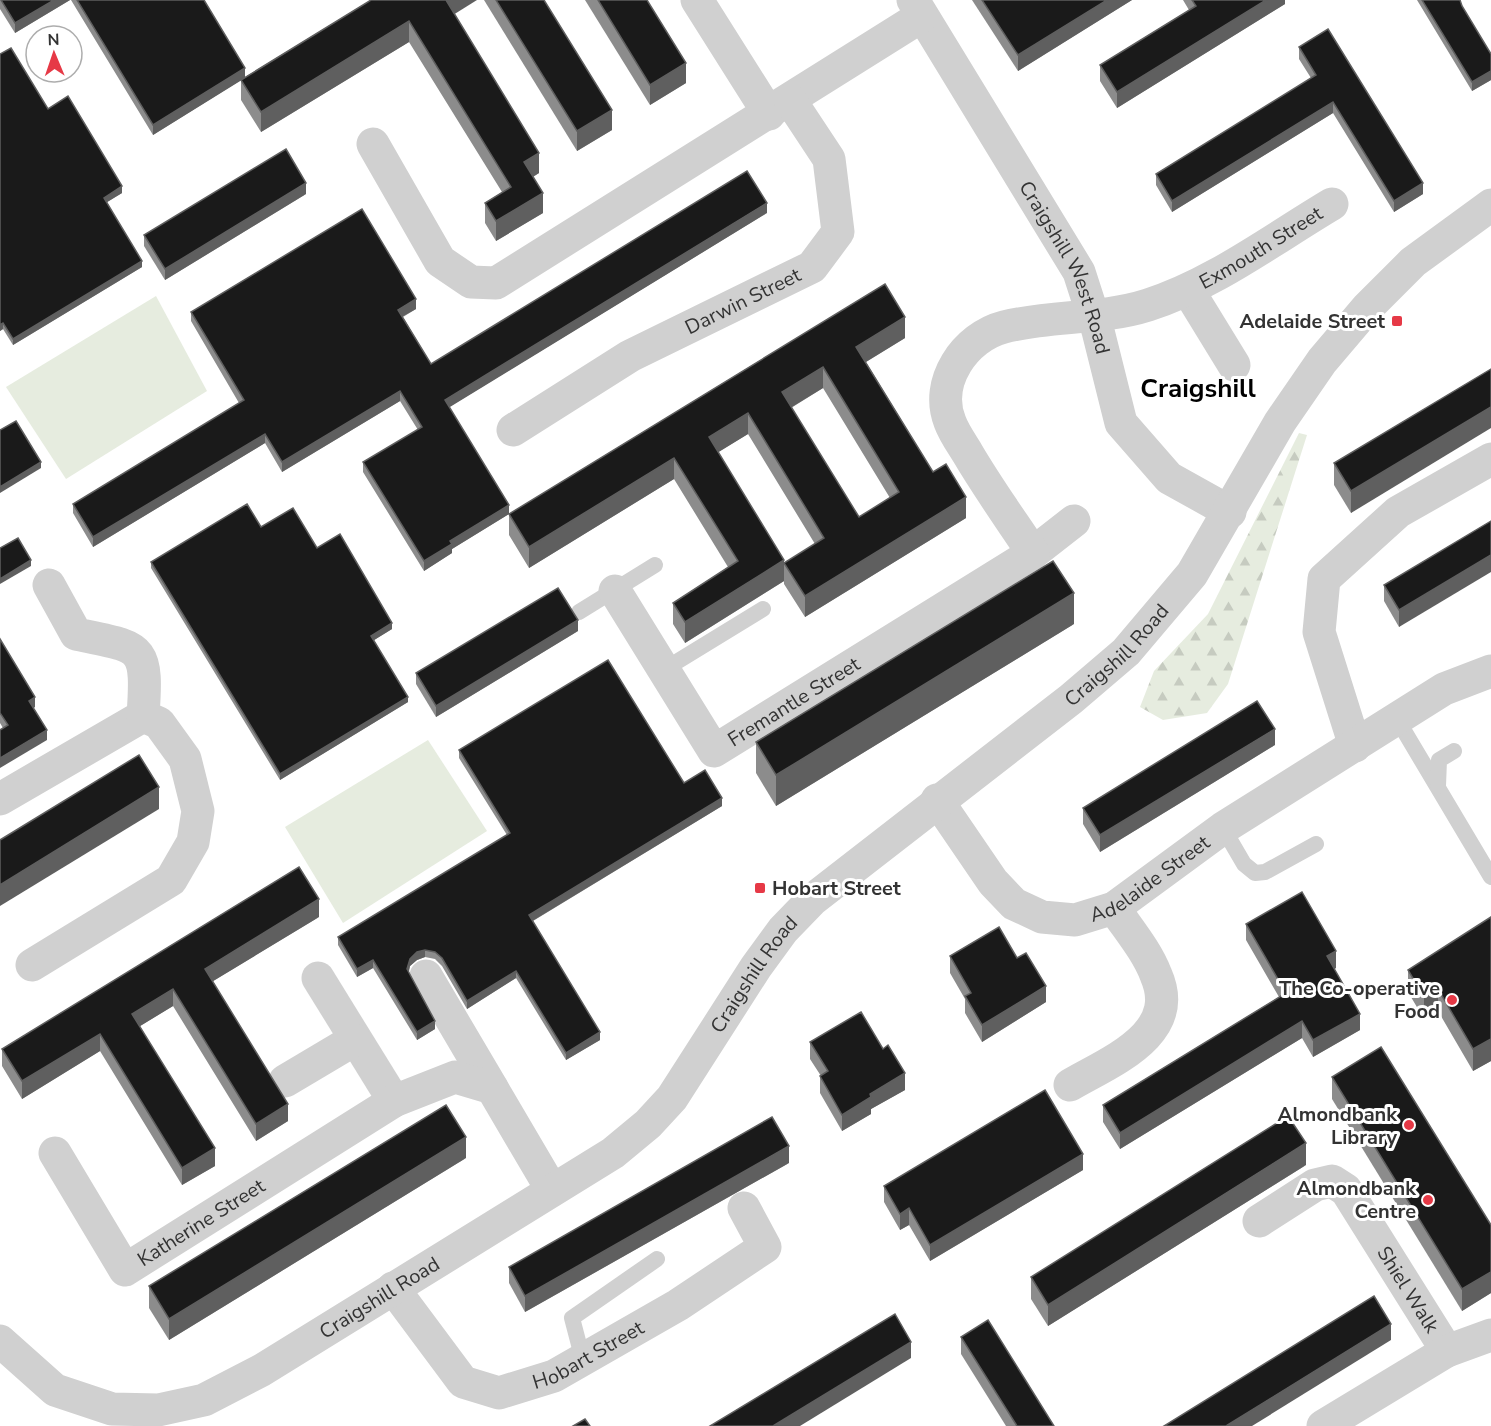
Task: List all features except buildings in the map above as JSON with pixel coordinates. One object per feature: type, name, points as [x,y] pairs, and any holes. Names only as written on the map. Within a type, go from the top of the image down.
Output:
[{"type":"street","name":"Darwin Street","points":[[513,430],[630,356],[812,267],[838,232],[829,159],[780,107],[697,0]]},
{"type":"street","points":[[373,144],[440,261],[471,282],[496,283],[780,107],[918,8]]},
{"type":"street","name":"Craigshill West Road","points":[[918,8],[1079,272],[1094,316],[1121,423],[1169,478],[1230,512]]},
{"type":"street","name":"Exmouth Street","points":[[1094,316],[1147,305],[1188,290],[1332,204]]},
{"type":"street","name":"Craigshill Road","points":[[0,1341],[55,1390],[112,1409],[158,1410],[204,1400],[262,1370],[613,1153],[648,1124],[672,1098],[783,930],[825,887],[1071,699],[1126,652],[1192,574],[1230,512],[1280,422],[1322,362],[1366,308],[1413,262],[1491,205]]},
{"type":"street","name":"Exmouth Street","points":[[1188,290],[1234,365]]},
{"type":"street","points":[[1033,553],[982,478],[949,421],[946,388],[959,355],[978,339],[1003,328],[1064,318],[1094,316]]},
{"type":"street","points":[[1355,746],[1318,632],[1324,579],[1398,512],[1491,459]]},
{"type":"street","name":"Fremantle Street","points":[[615,591],[714,751],[1033,553],[1074,521]]},
{"type":"street","points":[[49,585],[76,634],[128,644],[142,658],[145,680],[143,716]]},
{"type":"street","name":"Adelaide Street","points":[[937,800],[993,882],[1014,904],[1042,917],[1075,920],[1114,908],[1223,828],[1397,719],[1444,690],[1491,672]]},
{"type":"street","points":[[0,799],[143,716]]},
{"type":"street","points":[[32,965],[171,880],[193,842],[198,811],[185,759],[159,723],[143,716]]},
{"type":"street","points":[[1070,1085],[1133,1048],[1150,1034],[1161,1012],[1161,990],[1156,974],[1114,908]]},
{"type":"street","points":[[426,976],[552,1190]]},
{"type":"street","points":[[318,978],[354,1040],[394,1101]]},
{"type":"street","points":[[285,1081],[354,1040]]},
{"type":"street","name":"Katherine Street","points":[[55,1153],[125,1270],[394,1101],[454,1077],[492,1088]]},
{"type":"street","name":"Shiel Walk","points":[[1259,1221],[1315,1185],[1332,1181],[1346,1190],[1447,1351]]},
{"type":"street","name":"Hobart Street","points":[[393,1288],[463,1382],[499,1393],[554,1376],[678,1305],[765,1247],[744,1208]]},
{"type":"street","name":"Shiel Walk","points":[[1323,1426],[1447,1351],[1491,1335]]},
{"type":"lane","points":[[579,612],[655,566]]},
{"type":"lane","points":[[665,669],[763,609]]},
{"type":"lane","points":[[1397,719],[1491,877]]},
{"type":"lane","points":[[1438,786],[1439,760],[1454,751]]},
{"type":"lane","points":[[1223,828],[1244,864],[1255,873],[1265,872],[1316,844]]},
{"type":"lane","points":[[583,1360],[572,1318],[657,1259]]},
{"type":"green space","points":[[156,296],[207,391],[66,479],[6,387]]},
{"type":"green space","points":[[1299,433],[1307,435],[1228,684],[1207,713],[1163,720],[1140,707],[1154,671],[1208,614]]},
{"type":"green space","points":[[428,740],[487,831],[343,923],[285,827]]},
{"type":"place","name":"Adelaide Street","points":[[1397,321]]},
{"type":"place","name":"Hobart Street","points":[[760,888]]},
{"type":"place","name":"The Co-operative Food","points":[[1452,1000]]},
{"type":"place","name":"Almondbank Library","points":[[1409,1125]]},
{"type":"place","name":"Almondbank Centre","points":[[1428,1200]]},
{"type":"district","name":"Craigshill","points":[[1198,388]]}]
